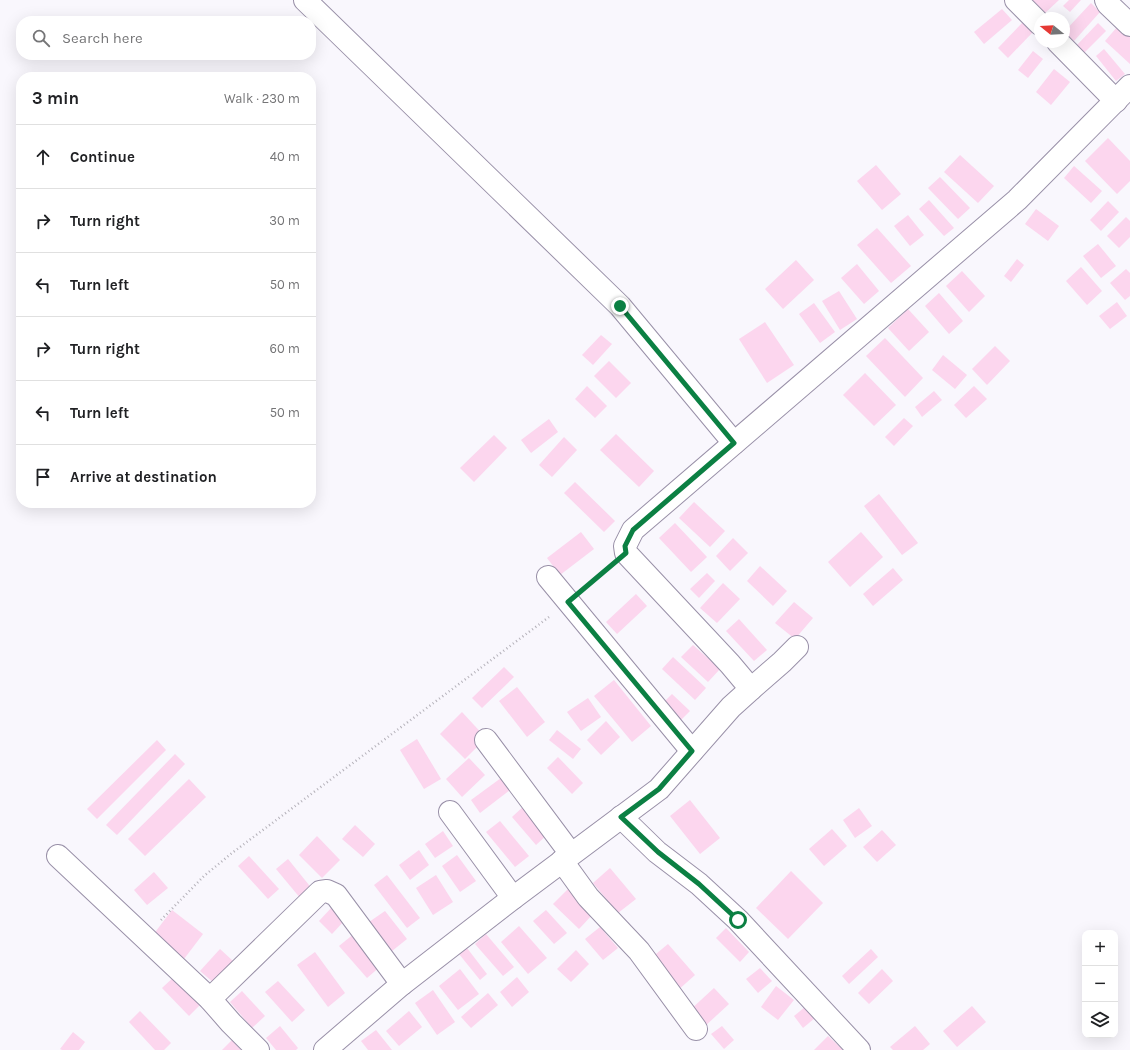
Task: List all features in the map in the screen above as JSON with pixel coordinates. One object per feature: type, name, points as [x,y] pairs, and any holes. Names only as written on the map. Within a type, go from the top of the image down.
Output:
[{"type":"street","points":[[305,0],[620,306],[734,443]]},
{"type":"street","points":[[1016,0],[1034,18]]},
{"type":"street","points":[[1106,0],[1108,4],[1130,25]]},
{"type":"street","points":[[751,689],[730,664],[626,553],[625,546],[633,530],[1017,200],[1123,93],[1066,48]]},
{"type":"street","points":[[548,577],[692,751]]},
{"type":"street","points":[[325,1050],[402,984],[513,898],[659,789],[731,707],[797,647]]},
{"type":"street","points":[[486,740],[566,858],[588,897],[639,951],[696,1029]]},
{"type":"street","points":[[450,812],[513,898]]},
{"type":"street","points":[[621,817],[658,852],[699,884],[738,920],[859,1050]]},
{"type":"street","points":[[58,856],[210,998],[231,1023],[258,1050]]},
{"type":"street","points":[[210,998],[320,892],[327,891],[336,894],[402,984]]},
{"type":"path","points":[[144,937],[204,876],[232,852],[568,602],[626,553]]},
{"type":"building","points":[[1030,0],[1059,0],[1046,12],[1042,12]]},
{"type":"building","points":[[1069,0],[1081,0],[1070,12],[1063,6]]},
{"type":"building","points":[[1091,3],[1100,12],[1074,41],[1070,37],[1070,26]]},
{"type":"building","points":[[1002,9],[1012,20],[984,44],[974,32]]},
{"type":"building","points":[[1023,22],[1033,32],[1008,58],[998,48]]},
{"type":"building","points":[[1098,23],[1106,31],[1083,54],[1076,46]]},
{"type":"building","points":[[1118,26],[1130,37],[1130,64],[1105,41]]},
{"type":"building","points":[[1104,49],[1125,74],[1116,81],[1096,56]]},
{"type":"building","points":[[1033,51],[1043,59],[1028,78],[1018,70]]},
{"type":"building","points":[[1054,69],[1070,82],[1051,105],[1036,92]]},
{"type":"building","points":[[1108,138],[1130,161],[1130,181],[1117,194],[1085,161]]},
{"type":"building","points":[[960,155],[994,186],[978,203],[944,172]]},
{"type":"building","points":[[876,165],[901,194],[882,210],[857,181]]},
{"type":"building","points":[[1074,166],[1102,191],[1091,203],[1064,178]]},
{"type":"building","points":[[940,177],[970,208],[958,219],[928,188]]},
{"type":"building","points":[[929,200],[954,228],[944,236],[919,209]]},
{"type":"building","points":[[1108,201],[1119,212],[1101,231],[1090,220]]},
{"type":"building","points":[[1036,209],[1059,226],[1048,241],[1025,224]]},
{"type":"building","points":[[908,215],[924,235],[910,246],[894,226]]},
{"type":"building","points":[[1126,217],[1130,221],[1130,237],[1119,248],[1107,236]]},
{"type":"building","points":[[877,228],[911,266],[891,283],[857,245]]},
{"type":"building","points":[[1098,244],[1116,266],[1101,278],[1083,256]]},
{"type":"building","points":[[1017,259],[1024,265],[1011,282],[1004,276]]},
{"type":"building","points":[[796,260],[814,280],[783,309],[765,289]]},
{"type":"building","points":[[857,264],[879,291],[864,304],[841,278]]},
{"type":"building","points":[[1081,267],[1102,291],[1087,305],[1066,281]]},
{"type":"building","points":[[1126,269],[1130,273],[1130,296],[1125,300],[1110,283]]},
{"type":"building","points":[[962,271],[985,296],[969,312],[946,286]]},
{"type":"building","points":[[839,291],[857,319],[840,330],[822,301]]},
{"type":"building","points":[[939,293],[963,321],[949,334],[925,306]]},
{"type":"building","points":[[1117,302],[1127,316],[1110,329],[1099,316]]},
{"type":"building","points":[[814,303],[835,332],[820,343],[799,314]]},
{"type":"building","points":[[908,309],[929,332],[909,351],[888,328]]},
{"type":"building","points":[[765,322],[794,365],[767,383],[739,339]]},
{"type":"building","points":[[601,335],[612,344],[593,365],[582,355]]},
{"type":"building","points":[[885,338],[923,378],[905,397],[866,356]]},
{"type":"building","points":[[995,346],[1010,361],[987,385],[972,369]]},
{"type":"building","points":[[943,355],[967,375],[955,389],[932,370]]},
{"type":"building","points":[[609,361],[631,383],[616,398],[594,376]]},
{"type":"building","points":[[865,373],[896,405],[874,426],[843,395]]},
{"type":"building","points":[[587,386],[607,406],[595,418],[575,399]]},
{"type":"building","points":[[974,386],[987,399],[966,418],[954,405]]},
{"type":"building","points":[[934,391],[942,400],[922,417],[915,407]]},
{"type":"building","points":[[904,418],[913,426],[894,446],[885,437]]},
{"type":"building","points":[[549,419],[558,432],[531,453],[521,440]]},
{"type":"building","points":[[616,434],[654,471],[639,487],[600,450]]},
{"type":"building","points":[[494,435],[507,448],[474,482],[460,468]]},
{"type":"building","points":[[564,437],[577,450],[552,477],[539,465]]},
{"type":"building","points":[[575,482],[615,521],[604,532],[564,493]]},
{"type":"building","points":[[879,494],[918,543],[902,555],[864,506]]},
{"type":"building","points":[[694,502],[725,531],[710,547],[679,518]]},
{"type":"building","points":[[675,523],[707,557],[691,572],[659,538]]},
{"type":"building","points":[[581,532],[594,549],[560,575],[547,558]]},
{"type":"building","points":[[861,532],[883,557],[850,587],[828,562]]},
{"type":"building","points":[[733,538],[748,553],[730,571],[716,556]]},
{"type":"building","points":[[760,566],[787,591],[773,606],[747,581]]},
{"type":"building","points":[[893,568],[903,580],[873,606],[863,594]]},
{"type":"building","points":[[707,573],[715,581],[699,598],[690,589]]},
{"type":"building","points":[[723,583],[740,599],[717,623],[700,608]]},
{"type":"building","points":[[636,594],[647,606],[617,634],[606,622]]},
{"type":"building","points":[[794,602],[813,618],[795,639],[775,623]]},
{"type":"building","points":[[739,619],[767,650],[754,661],[726,631]]},
{"type":"building","points":[[693,645],[720,669],[708,682],[681,657]]},
{"type":"building","points":[[673,657],[706,688],[695,700],[662,669]]},
{"type":"building","points":[[504,667],[514,677],[482,708],[472,698]]},
{"type":"building","points":[[614,680],[651,726],[632,742],[594,696]]},
{"type":"building","points":[[517,687],[545,722],[527,737],[499,701]]},
{"type":"building","points":[[672,694],[690,711],[680,721],[663,703]]},
{"type":"building","points":[[588,698],[601,717],[581,731],[567,712]]},
{"type":"building","points":[[462,712],[486,738],[465,759],[440,734]]},
{"type":"building","points":[[606,721],[620,737],[601,755],[587,740]]},
{"type":"building","points":[[557,730],[581,749],[573,759],[549,740]]},
{"type":"building","points":[[417,739],[441,779],[424,789],[400,750]]},
{"type":"building","points":[[157,740],[166,750],[97,819],[87,809]]},
{"type":"building","points":[[175,754],[185,764],[117,835],[106,825]]},
{"type":"building","points":[[558,757],[583,783],[572,794],[547,768]]},
{"type":"building","points":[[469,758],[485,775],[462,797],[446,779]]},
{"type":"building","points":[[501,778],[510,790],[480,813],[471,800]]},
{"type":"building","points":[[189,779],[206,797],[145,856],[128,839]]},
{"type":"building","points":[[690,800],[720,838],[700,854],[670,816]]},
{"type":"building","points":[[525,805],[549,833],[536,845],[512,817]]},
{"type":"building","points":[[859,808],[872,826],[855,838],[843,820]]},
{"type":"building","points":[[500,821],[529,856],[515,867],[486,832]]},
{"type":"building","points":[[355,825],[375,844],[363,857],[342,839]]},
{"type":"building","points":[[832,829],[847,846],[824,866],[809,849]]},
{"type":"building","points":[[882,830],[896,845],[877,862],[863,847]]},
{"type":"building","points":[[443,831],[453,846],[435,858],[425,844]]},
{"type":"building","points":[[317,836],[340,860],[322,878],[299,855]]},
{"type":"building","points":[[419,850],[429,865],[410,880],[399,865]]},
{"type":"building","points":[[457,855],[476,881],[460,892],[442,866]]},
{"type":"building","points":[[249,856],[279,889],[268,899],[238,866]]},
{"type":"building","points":[[288,859],[313,890],[301,899],[276,869]]},
{"type":"building","points":[[610,868],[636,899],[618,913],[593,883]]},
{"type":"building","points":[[791,871],[823,903],[788,939],[756,908]]},
{"type":"building","points":[[154,872],[168,888],[147,905],[134,890]]},
{"type":"building","points":[[387,875],[420,918],[407,928],[374,885]]},
{"type":"building","points":[[436,875],[453,902],[433,915],[416,888]]},
{"type":"building","points":[[568,889],[593,914],[579,929],[553,904]]},
{"type":"building","points":[[332,907],[346,919],[332,934],[319,921]]},
{"type":"building","points":[[172,910],[203,934],[184,959],[153,935]]},
{"type":"building","points":[[546,910],[567,933],[554,944],[533,921]]},
{"type":"building","points":[[385,911],[407,939],[392,951],[369,922]]},
{"type":"building","points":[[519,926],[547,958],[528,974],[501,942]]},
{"type":"building","points":[[600,927],[618,948],[603,960],[585,939]]},
{"type":"building","points":[[726,928],[749,952],[740,962],[716,938]]},
{"type":"building","points":[[355,933],[382,965],[367,978],[339,946]]},
{"type":"building","points":[[486,934],[514,967],[503,976],[475,944]]},
{"type":"building","points":[[668,944],[695,975],[677,991],[650,959]]},
{"type":"building","points":[[467,948],[487,974],[480,980],[459,954]]},
{"type":"building","points":[[220,949],[233,961],[214,983],[200,971]]},
{"type":"building","points":[[871,949],[878,957],[849,984],[842,976]]},
{"type":"building","points":[[576,950],[589,964],[571,982],[557,969]]},
{"type":"building","points":[[315,952],[345,993],[328,1007],[297,965]]},
{"type":"building","points":[[760,968],[772,981],[758,993],[746,979]]},
{"type":"building","points":[[460,969],[479,994],[458,1010],[439,986]]},
{"type":"building","points":[[882,969],[893,981],[869,1004],[858,993]]},
{"type":"building","points":[[176,975],[202,1003],[189,1016],[162,988]]},
{"type":"building","points":[[517,977],[529,992],[512,1007],[500,992]]},
{"type":"building","points":[[278,981],[305,1010],[292,1022],[265,992]]},
{"type":"building","points":[[776,986],[794,1000],[778,1020],[761,1007]]},
{"type":"building","points":[[714,988],[729,1004],[704,1027],[689,1011]]},
{"type":"building","points":[[433,990],[455,1022],[437,1035],[415,1003]]},
{"type":"building","points":[[242,991],[265,1016],[252,1028],[230,1002]]},
{"type":"building","points":[[488,993],[498,1005],[471,1028],[461,1017]]},
{"type":"building","points":[[972,1006],[986,1022],[957,1047],[943,1031]]},
{"type":"building","points":[[805,1007],[815,1018],[803,1028],[794,1016]]},
{"type":"building","points":[[140,1011],[171,1043],[164,1050],[155,1050],[129,1022]]},
{"type":"building","points":[[409,1011],[422,1027],[399,1046],[386,1031]]},
{"type":"building","points":[[280,1026],[298,1048],[296,1050],[276,1050],[266,1038]]},
{"type":"building","points":[[722,1026],[734,1040],[724,1049],[711,1034]]},
{"type":"building","points":[[915,1026],[930,1044],[923,1050],[893,1050],[890,1047]]},
{"type":"building","points":[[376,1030],[392,1050],[368,1050],[361,1041]]},
{"type":"building","points":[[73,1032],[85,1042],[79,1050],[60,1049]]},
{"type":"building","points":[[828,1036],[843,1050],[814,1050]]},
{"type":"building","points":[[232,1040],[241,1050],[222,1050]]},
{"type":"route","points":[[620,306],[734,443],[633,530],[625,546],[626,553],[568,602],[692,751],[659,789],[621,817],[658,852],[699,884],[738,920]]}]
